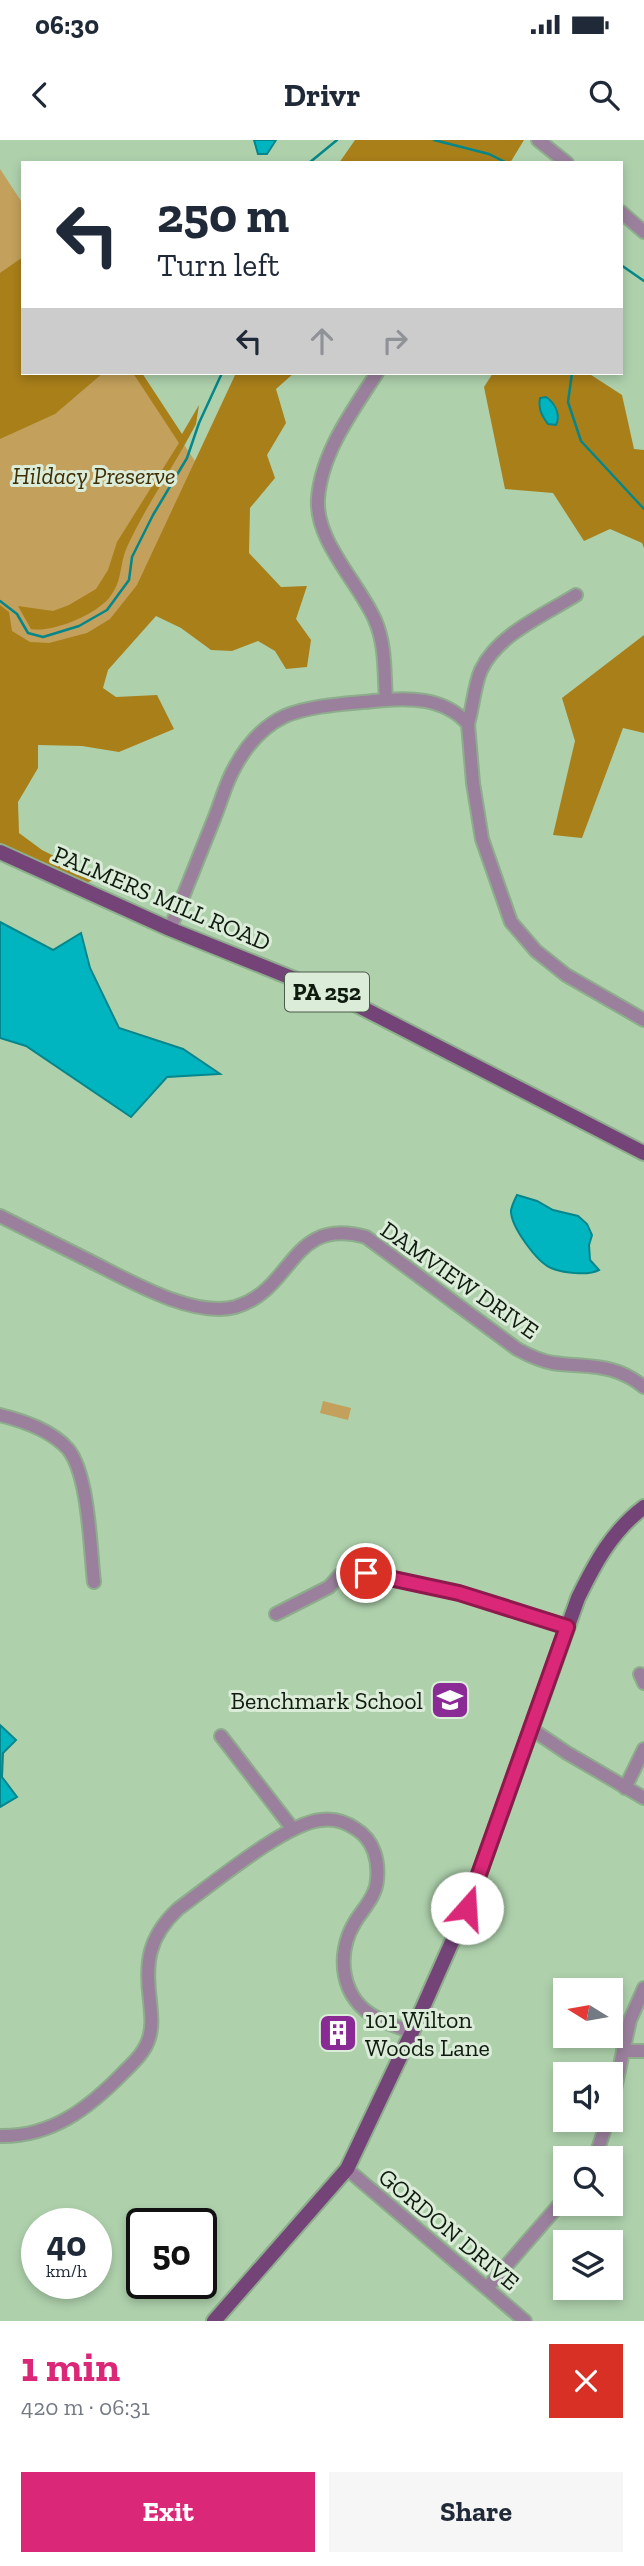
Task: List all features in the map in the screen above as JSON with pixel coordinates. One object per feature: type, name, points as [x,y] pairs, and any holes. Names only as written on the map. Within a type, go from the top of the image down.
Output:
[{"type":"main road","name":"PALMERS MILL ROAD","points":[[0,852],[170,929],[349,1001],[644,1153]]},
{"type":"main road","points":[[214,2321],[347,2169],[467,1908],[567,1627],[594,1564],[623,1526],[644,1507]]},
{"type":"street","points":[[537,140],[564,161]]},
{"type":"street","points":[[623,214],[644,232]]},
{"type":"street","points":[[376,375],[341,432],[323,473],[318,500],[321,523],[328,538],[375,620],[383,646],[386,699]]},
{"type":"street","points":[[576,596],[506,639],[491,654],[480,672],[468,724],[473,783],[482,839],[511,922],[536,951],[566,975],[644,1020]]},
{"type":"street","points":[[170,929],[235,766],[254,739],[270,725],[308,709],[386,699],[418,699],[436,703],[458,712],[468,724]]},
{"type":"street","name":"DAMVIEW DRIVE","points":[[0,1216],[161,1296],[201,1307],[234,1307],[268,1290],[309,1243],[326,1234],[346,1232],[366,1237],[517,1349],[551,1363],[600,1366],[618,1371],[644,1387]]},
{"type":"street","points":[[0,1415],[48,1432],[68,1449],[79,1469],[94,1582]]},
{"type":"street","points":[[276,1614],[329,1587],[340,1575],[356,1572],[459,1593],[567,1627]]},
{"type":"street","points":[[530,1728],[644,1798]]},
{"type":"street","points":[[221,1736],[292,1828]]},
{"type":"street","points":[[625,1788],[644,1749]]},
{"type":"street","points":[[0,2136],[21,2136],[76,2115],[108,2088],[141,2054],[149,2039],[152,2022],[147,1961],[155,1937],[166,1920],[292,1828],[321,1820],[344,1821],[362,1833],[374,1849],[378,1865],[377,1884],[345,1941],[342,1960],[346,1983],[357,2001],[375,2017],[412,2032]]},
{"type":"street","points":[[621,2062],[636,2002],[644,1989]]},
{"type":"street","points":[[623,2051],[644,2051]]},
{"type":"street","name":"GORDON DRIVE","points":[[347,2169],[525,2321]]},
{"type":"street","points":[[487,2288],[553,2212]]},
{"type":"green space","name":"Hildacy Preserve","points":[[0,169],[21,201],[21,375],[137,375],[201,470],[150,599],[45,658],[0,634]]},
{"type":"green space","points":[[323,1401],[351,1408],[348,1420],[320,1413]]},
{"type":"shaded area","points":[[355,140],[524,140],[511,161],[340,161]]},
{"type":"shaded area","points":[[21,258],[21,375],[101,375],[55,414],[0,439],[0,273]]},
{"type":"shaded area","points":[[134,375],[143,375],[182,434],[199,405],[196,424],[135,531],[125,554],[117,585],[109,598],[94,611],[73,621],[40,630],[31,629],[18,606],[53,611],[96,589],[108,570],[117,542],[179,443]]},
{"type":"shaded area","points":[[235,375],[292,375],[276,389],[286,423],[267,455],[275,478],[250,508],[249,553],[281,587],[307,586],[296,619],[311,640],[307,667],[286,669],[275,651],[258,641],[232,651],[211,650],[181,628],[156,616],[108,670],[103,688],[116,697],[157,695],[174,729],[119,752],[82,746],[38,745],[38,768],[18,802],[19,833],[42,850],[98,878],[86,883],[0,843],[0,605],[9,612],[12,631],[30,642],[49,643],[87,633],[110,619],[137,585]]},
{"type":"shaded area","points":[[492,375],[591,375],[622,395],[634,449],[644,450],[644,548],[642,543],[610,529],[584,541],[553,493],[505,489],[484,387]]},
{"type":"shaded area","points":[[644,635],[644,733],[623,728],[582,838],[553,835],[575,741],[562,698]]},
{"type":"water","points":[[254,140],[276,140],[267,154],[258,154]]},
{"type":"water","points":[[546,397],[556,410],[556,425],[548,424],[541,412],[540,398]]},
{"type":"water","points":[[0,922],[53,950],[81,933],[90,968],[119,1028],[183,1049],[220,1074],[167,1077],[131,1117],[26,1046],[0,1038]]},
{"type":"water","points":[[517,1195],[537,1201],[553,1210],[578,1216],[587,1224],[592,1235],[589,1245],[590,1260],[599,1270],[582,1273],[562,1271],[551,1268],[539,1259],[525,1243],[512,1217],[511,1210]]},
{"type":"water","points":[[0,1725],[16,1740],[3,1753],[2,1777],[17,1797],[0,1807]]},
{"type":"waterway","points":[[311,161],[337,140]]},
{"type":"waterway","points":[[434,140],[489,154],[503,161]]},
{"type":"waterway","points":[[623,266],[644,281]]},
{"type":"waterway","points":[[0,601],[17,614],[28,633],[43,637],[79,626],[107,610],[129,580],[132,557],[187,458],[199,423],[221,375]]},
{"type":"waterway","points":[[572,375],[568,402],[581,441],[644,509]]},
{"type":"place","name":"Benchmark School","points":[[450,1700]]},
{"type":"place","name":"101 Wilton Woods Lane","points":[[338,2033]]},
{"type":"route","points":[[366,1573],[459,1593],[567,1627],[467,1908]]}]
